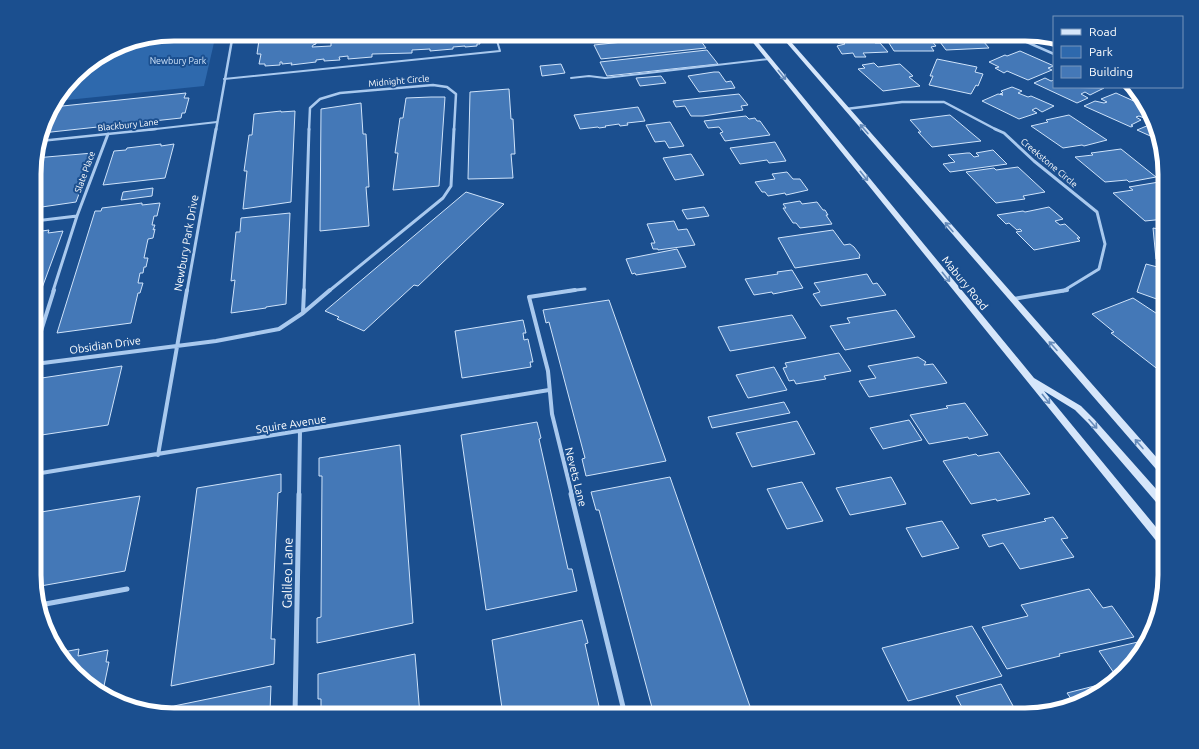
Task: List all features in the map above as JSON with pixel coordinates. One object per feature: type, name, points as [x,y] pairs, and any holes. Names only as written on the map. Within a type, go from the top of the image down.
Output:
[{"type":"main road","name":"Mabury Road","points":[[754,41],[1158,536]]},
{"type":"main road","points":[[787,41],[1158,465]]},
{"type":"main road","points":[[1028,377],[1078,408],[1158,498]]},
{"type":"street","name":"Newbury Park Drive","points":[[158,455],[232,41]]},
{"type":"street","points":[[1024,41],[1053,54]]},
{"type":"street","name":"Midnight Circle","points":[[177,345],[216,341],[278,329],[303,313],[443,198],[451,186],[456,94],[447,87],[433,85],[340,93],[320,100],[310,108],[303,313]]},
{"type":"street","name":"Creekstone Circle","points":[[846,109],[902,102],[944,102],[1004,133],[1034,161],[1097,212],[1105,244],[1099,269],[1066,291],[1013,299]]},
{"type":"street","name":"Slate Place","points":[[41,331],[77,216],[108,134]]},
{"type":"street","points":[[41,220],[77,216]]},
{"type":"street","name":"Nevets Lane","points":[[585,289],[529,297],[548,371],[552,414],[623,708]]},
{"type":"street","name":"Obsidian Drive","points":[[41,363],[177,345]]},
{"type":"street","name":"Squire Avenue","points":[[41,473],[549,390]]},
{"type":"street","name":"Galileo Lane","points":[[295,708],[300,431]]},
{"type":"street","points":[[45,604],[127,590]]},
{"type":"lane","points":[[224,79],[500,51],[497,41]]},
{"type":"lane","points":[[571,78],[588,76],[605,78],[769,59]]},
{"type":"lane","name":"Blackbury Lane","points":[[46,140],[217,122]]},
{"type":"green space","name":"Newbury Park","points":[[166,41],[214,41],[204,86],[63,100],[86,74],[108,59],[123,51]]},
{"type":"building","points":[[259,41],[316,41],[316,44],[312,47],[331,46],[331,41],[479,41],[480,44],[477,44],[477,46],[453,47],[453,49],[430,51],[430,49],[412,50],[412,53],[372,54],[372,57],[348,59],[348,56],[339,57],[340,60],[324,61],[324,59],[316,60],[316,62],[291,65],[292,63],[282,64],[282,62],[280,62],[280,65],[265,66],[265,64],[259,64],[261,54],[257,54]]},
{"type":"building","points":[[632,41],[701,41],[706,48],[601,59],[594,45]]},
{"type":"building","points":[[837,41],[874,41],[875,43],[880,43],[888,52],[863,53],[866,57],[855,57],[853,53],[842,54],[837,46],[845,44],[838,43]]},
{"type":"building","points":[[888,41],[932,41],[936,46],[931,47],[934,51],[894,51]]},
{"type":"building","points":[[983,41],[989,48],[946,50],[940,42]]},
{"type":"building","points":[[707,50],[718,64],[607,76],[600,62]]},
{"type":"building","points":[[1020,51],[1053,66],[1048,68],[1052,70],[1028,80],[1007,71],[1004,73],[995,68],[999,67],[989,62],[1005,55],[1007,56]]},
{"type":"building","points":[[937,59],[977,67],[975,72],[983,74],[978,86],[976,85],[971,94],[929,85],[933,76],[930,76]]},
{"type":"building","points":[[874,63],[878,67],[900,64],[913,76],[909,77],[920,86],[883,91],[858,69],[865,68],[862,65]]},
{"type":"building","points":[[561,64],[565,73],[542,76],[540,66]]},
{"type":"building","points":[[719,72],[726,82],[731,81],[735,88],[699,92],[688,76]]},
{"type":"building","points":[[661,76],[666,83],[640,86],[636,78]]},
{"type":"building","points":[[1045,78],[1051,81],[1053,80],[1053,88],[1104,88],[1090,95],[1085,92],[1081,94],[1088,98],[1077,103],[1034,83]]},
{"type":"building","points":[[1012,87],[1022,91],[1018,93],[1028,97],[1031,96],[1054,106],[1042,112],[1036,108],[1032,110],[1037,113],[1019,119],[982,101],[998,94],[1003,95],[1000,94],[1003,93],[1001,91]]},
{"type":"building","points":[[509,89],[511,119],[513,119],[515,154],[511,154],[513,178],[468,179],[470,92]]},
{"type":"building","points":[[186,93],[184,98],[189,98],[185,113],[182,113],[181,118],[48,132],[60,106]]},
{"type":"building","points":[[1116,93],[1137,103],[1145,117],[1136,117],[1141,120],[1131,125],[1133,126],[1131,127],[1084,106],[1095,101],[1104,103],[1107,102],[1101,99]]},
{"type":"building","points":[[739,94],[748,105],[741,106],[743,110],[703,116],[691,116],[685,106],[676,107],[673,101]]},
{"type":"building","points":[[445,97],[439,186],[393,190],[398,153],[395,153],[400,118],[403,118],[406,98]]},
{"type":"building","points":[[361,103],[363,134],[366,134],[369,187],[366,187],[369,226],[320,231],[321,109]]},
{"type":"building","points":[[638,107],[645,121],[627,123],[628,125],[620,126],[619,124],[599,128],[580,129],[574,115]]},
{"type":"building","points":[[295,111],[291,202],[243,209],[247,171],[244,171],[249,135],[252,135],[254,114]]},
{"type":"building","points":[[950,115],[981,141],[932,147],[918,132],[921,132],[910,120]]},
{"type":"building","points":[[1069,115],[1107,140],[1084,146],[1063,148],[1031,126],[1048,122],[1046,120]]},
{"type":"building","points":[[746,116],[749,119],[755,118],[757,121],[760,121],[770,135],[725,141],[720,133],[723,132],[719,127],[708,128],[704,121]]},
{"type":"building","points":[[670,122],[684,146],[669,148],[665,141],[655,142],[646,125]]},
{"type":"building","points":[[1148,125],[1152,137],[1137,130]]},
{"type":"building","points":[[775,142],[786,161],[769,163],[767,160],[740,164],[730,148]]},
{"type":"building","points":[[161,144],[161,146],[174,144],[165,178],[103,185],[114,151]]},
{"type":"building","points":[[1121,149],[1156,177],[1129,182],[1127,180],[1105,182],[1075,157],[1093,155],[1091,153]]},
{"type":"building","points":[[993,150],[1007,164],[950,172],[943,164],[955,162],[948,155],[970,153],[974,157],[979,156],[976,153]]},
{"type":"building","points":[[93,153],[89,166],[86,166],[84,173],[87,172],[76,202],[41,207],[42,157]]},
{"type":"building","points":[[691,154],[704,175],[675,180],[663,158]]},
{"type":"building","points":[[1018,167],[1045,192],[1023,196],[1025,199],[996,203],[966,172],[994,168],[996,170]]},
{"type":"building","points":[[787,172],[793,179],[800,179],[808,190],[786,195],[785,193],[768,196],[765,192],[762,192],[755,182],[775,179],[772,174]]},
{"type":"building","points":[[1158,182],[1158,220],[1145,221],[1113,193],[1133,190],[1129,187]]},
{"type":"building","points":[[153,188],[152,196],[121,200],[123,192]]},
{"type":"building","points":[[466,192],[504,204],[418,286],[414,285],[364,331],[337,319],[339,317],[325,311]]},
{"type":"building","points":[[800,201],[802,204],[817,202],[823,210],[825,210],[828,215],[826,215],[832,224],[800,228],[796,223],[793,223],[783,208],[786,208],[783,204]]},
{"type":"building","points":[[142,203],[142,205],[160,203],[157,216],[154,216],[152,225],[155,225],[153,230],[155,229],[153,238],[148,239],[144,258],[148,258],[146,267],[144,267],[143,273],[140,273],[138,283],[143,283],[140,293],[138,293],[131,323],[57,333],[95,211],[101,211],[102,208]]},
{"type":"building","points":[[704,207],[709,216],[687,219],[682,210]]},
{"type":"building","points":[[1049,207],[1063,219],[1055,221],[1060,225],[1065,224],[1080,238],[1077,238],[1080,241],[1034,250],[1016,232],[1022,231],[1020,229],[1017,230],[1009,223],[1006,224],[997,215],[1023,211],[1025,212]]},
{"type":"building","points":[[290,213],[286,304],[231,313],[235,280],[231,281],[236,232],[240,232],[241,218]]},
{"type":"building","points":[[674,221],[678,230],[687,229],[695,245],[658,250],[653,249],[651,243],[655,243],[647,224]]},
{"type":"building","points":[[1153,228],[1158,229],[1158,259],[1156,259]]},
{"type":"building","points":[[49,230],[48,233],[63,231],[41,291],[41,231]]},
{"type":"building","points":[[833,230],[844,245],[850,244],[854,247],[860,255],[860,258],[795,268],[778,238]]},
{"type":"building","points":[[677,249],[686,267],[636,275],[635,273],[632,274],[626,259]]},
{"type":"building","points":[[1146,264],[1158,267],[1158,300],[1137,292]]},
{"type":"building","points":[[792,270],[803,288],[773,294],[772,292],[754,295],[745,279],[778,274],[777,272]]},
{"type":"building","points":[[867,274],[873,284],[877,283],[886,295],[821,306],[813,294],[820,292],[814,283]]},
{"type":"building","points":[[1133,298],[1158,314],[1158,369],[1111,333],[1114,332],[1092,314]]},
{"type":"building","points":[[609,300],[666,461],[586,476],[582,459],[585,458],[549,322],[546,323],[543,310]]},
{"type":"building","points":[[896,310],[915,337],[845,350],[830,326],[850,323],[847,318]]},
{"type":"building","points":[[792,315],[806,338],[730,351],[718,327]]},
{"type":"building","points":[[523,320],[526,333],[523,333],[524,340],[528,339],[533,362],[530,362],[531,367],[462,378],[455,331]]},
{"type":"building","points":[[839,353],[851,371],[824,376],[826,379],[796,384],[794,380],[789,381],[783,368],[787,367],[785,363]]},
{"type":"building","points":[[918,357],[926,362],[924,365],[933,364],[947,383],[869,397],[859,381],[876,378],[868,366]]},
{"type":"building","points":[[122,366],[108,425],[41,435],[41,378]]},
{"type":"building","points":[[774,367],[787,390],[748,398],[736,375]]},
{"type":"building","points":[[784,402],[790,413],[712,428],[708,417]]},
{"type":"building","points":[[965,403],[988,435],[929,444],[910,415],[948,408],[946,406]]},
{"type":"building","points":[[909,420],[922,440],[883,449],[870,428]]},
{"type":"building","points":[[797,421],[815,454],[752,467],[736,433]]},
{"type":"building","points":[[537,422],[541,438],[539,439],[568,569],[572,569],[577,591],[486,610],[461,435]]},
{"type":"building","points":[[400,445],[413,623],[317,643],[317,618],[321,617],[322,476],[319,476],[319,458]]},
{"type":"building","points":[[999,452],[1030,494],[997,501],[996,499],[971,504],[943,461],[976,454],[978,456]]},
{"type":"building","points":[[281,474],[281,492],[278,493],[271,639],[275,639],[274,664],[171,686],[197,488]]},
{"type":"building","points":[[670,477],[751,708],[652,708],[599,510],[596,510],[591,492]]},
{"type":"building","points":[[891,477],[906,504],[850,515],[836,488]]},
{"type":"building","points":[[802,482],[823,521],[787,529],[767,489]]},
{"type":"building","points":[[140,496],[125,571],[42,586],[41,512]]},
{"type":"building","points":[[1053,517],[1068,538],[1061,539],[1074,557],[1020,569],[1003,543],[989,547],[982,535],[1046,521],[1044,519]]},
{"type":"building","points":[[942,521],[959,548],[922,557],[906,528]]},
{"type":"building","points":[[1089,589],[1103,608],[1112,606],[1134,637],[1059,654],[1060,656],[1007,669],[982,627],[1028,616],[1021,605]]},
{"type":"building","points":[[582,620],[588,643],[585,644],[599,708],[502,708],[492,640]]},
{"type":"building","points":[[972,626],[1002,676],[908,701],[882,648]]},
{"type":"building","points":[[1138,642],[1139,643],[1125,663],[1114,674],[1099,651]]},
{"type":"building","points":[[79,649],[78,656],[108,650],[106,662],[109,662],[104,686],[100,686],[80,669],[65,652]]},
{"type":"building","points":[[415,654],[419,708],[321,708],[321,699],[318,699],[318,674]]},
{"type":"building","points":[[1001,684],[1014,708],[962,708],[956,696]]},
{"type":"building","points":[[1099,685],[1071,699],[1067,693]]},
{"type":"building","points":[[271,686],[270,708],[169,707]]}]
